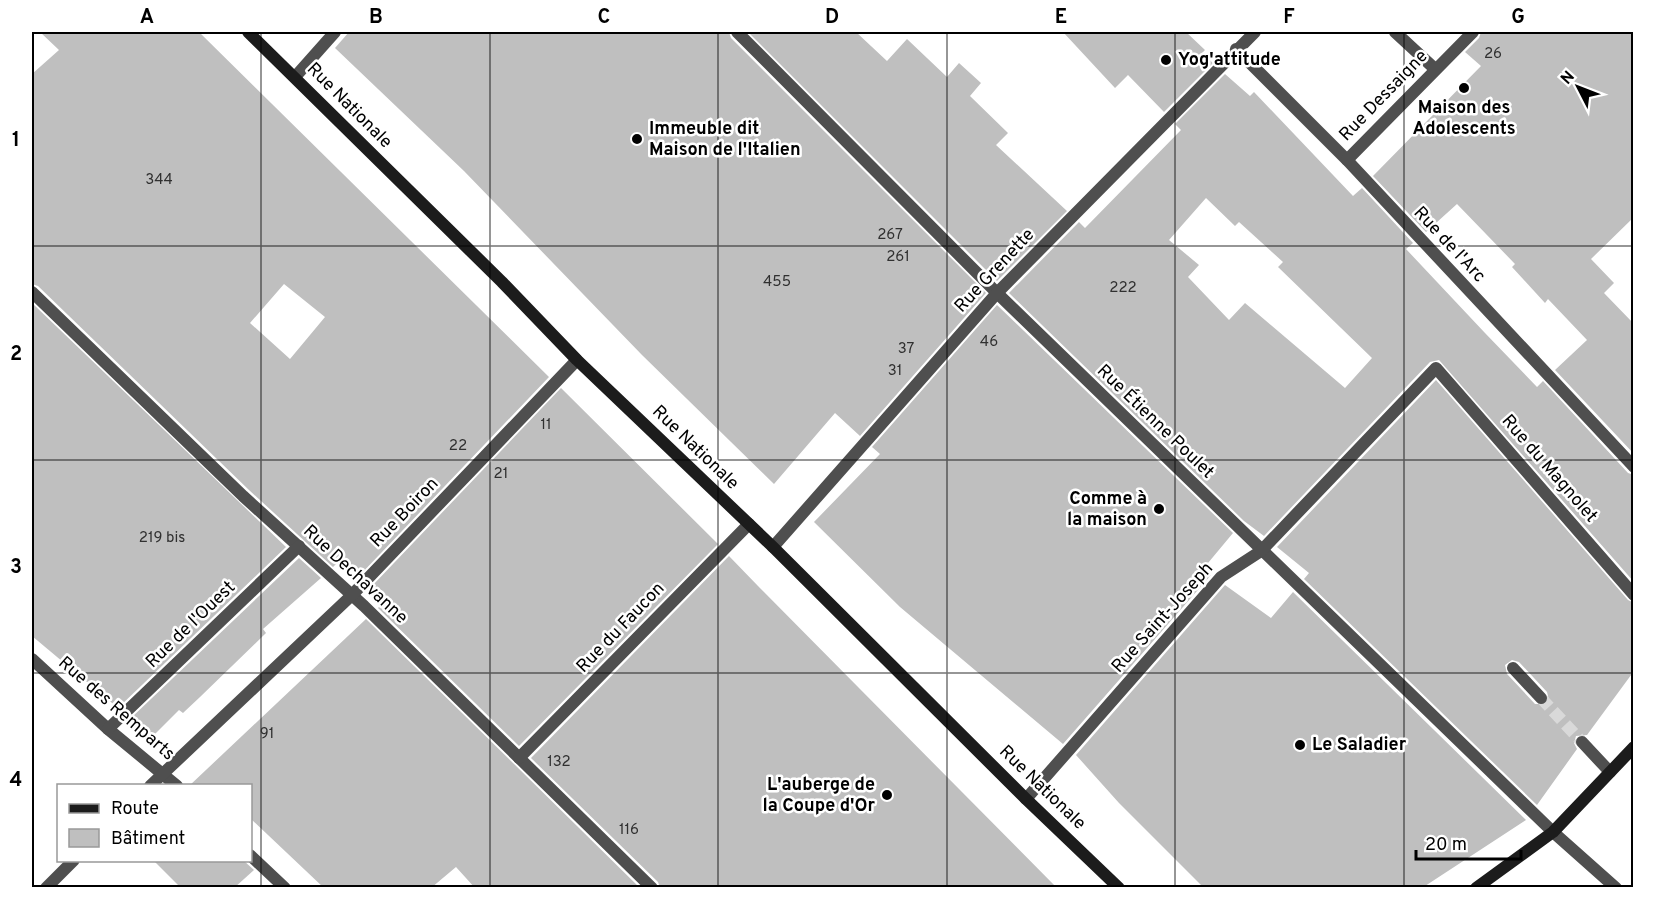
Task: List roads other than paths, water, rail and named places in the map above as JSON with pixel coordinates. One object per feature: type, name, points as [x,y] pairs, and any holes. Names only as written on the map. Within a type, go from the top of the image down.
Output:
[{"type":"main road","name":"Rue Nationale","points":[[248,32],[502,282],[577,360],[773,547],[1026,799],[1119,888]]},
{"type":"main road","points":[[1476,888],[1553,832],[1634,747]]},
{"type":"street","points":[[295,77],[335,32]]},
{"type":"street","name":"Rue Étienne Poulet","points":[[737,32],[997,293],[1553,832],[1616,888]]},
{"type":"street","name":"Rue Grenette","points":[[773,547],[997,293],[1255,32]]},
{"type":"street","points":[[1395,32],[1435,69]]},
{"type":"street","name":"Rue Dessaigne","points":[[1347,160],[1473,32]]},
{"type":"street","name":"Rue de l'Arc","points":[[1236,50],[1347,160],[1634,467]]},
{"type":"street","name":"Rue Dechavanne","points":[[32,292],[351,595],[652,888]]},
{"type":"street","name":"Rue Boiron","points":[[152,784],[351,595],[577,360]]},
{"type":"street","name":"Rue Saint-Joseph","points":[[1026,799],[1221,577],[1262,550],[1436,368]]},
{"type":"street","name":"Rue du Magnolet","points":[[1436,368],[1634,595]]},
{"type":"street","name":"Rue du Faucon","points":[[519,758],[749,524]]},
{"type":"street","name":"Rue de l'Ouest","points":[[108,729],[299,546]]},
{"type":"street","name":"Rue des Remparts","points":[[32,659],[108,729],[175,784]]},
{"type":"street","points":[[1513,668],[1541,698]]},
{"type":"street","points":[[1582,742],[1610,772]]},
{"type":"street","points":[[252,857],[285,888]]},
{"type":"street","points":[[46,888],[73,862]]},
{"type":"tunnel","points":[[1541,698],[1582,742]]},
{"type":"place","name":"Yog'attitude","points":[[1166,60]]},
{"type":"place","name":"Maison des Adolescents","points":[[1464,88]]},
{"type":"place","name":"Immeuble dit Maison de l'Italien","points":[[637,139]]},
{"type":"place","name":"Comme à la maison","points":[[1159,509]]},
{"type":"place","name":"Le Saladier","points":[[1300,745]]},
{"type":"place","name":"L'auberge de la Coupe d'Or","points":[[887,795]]}]
